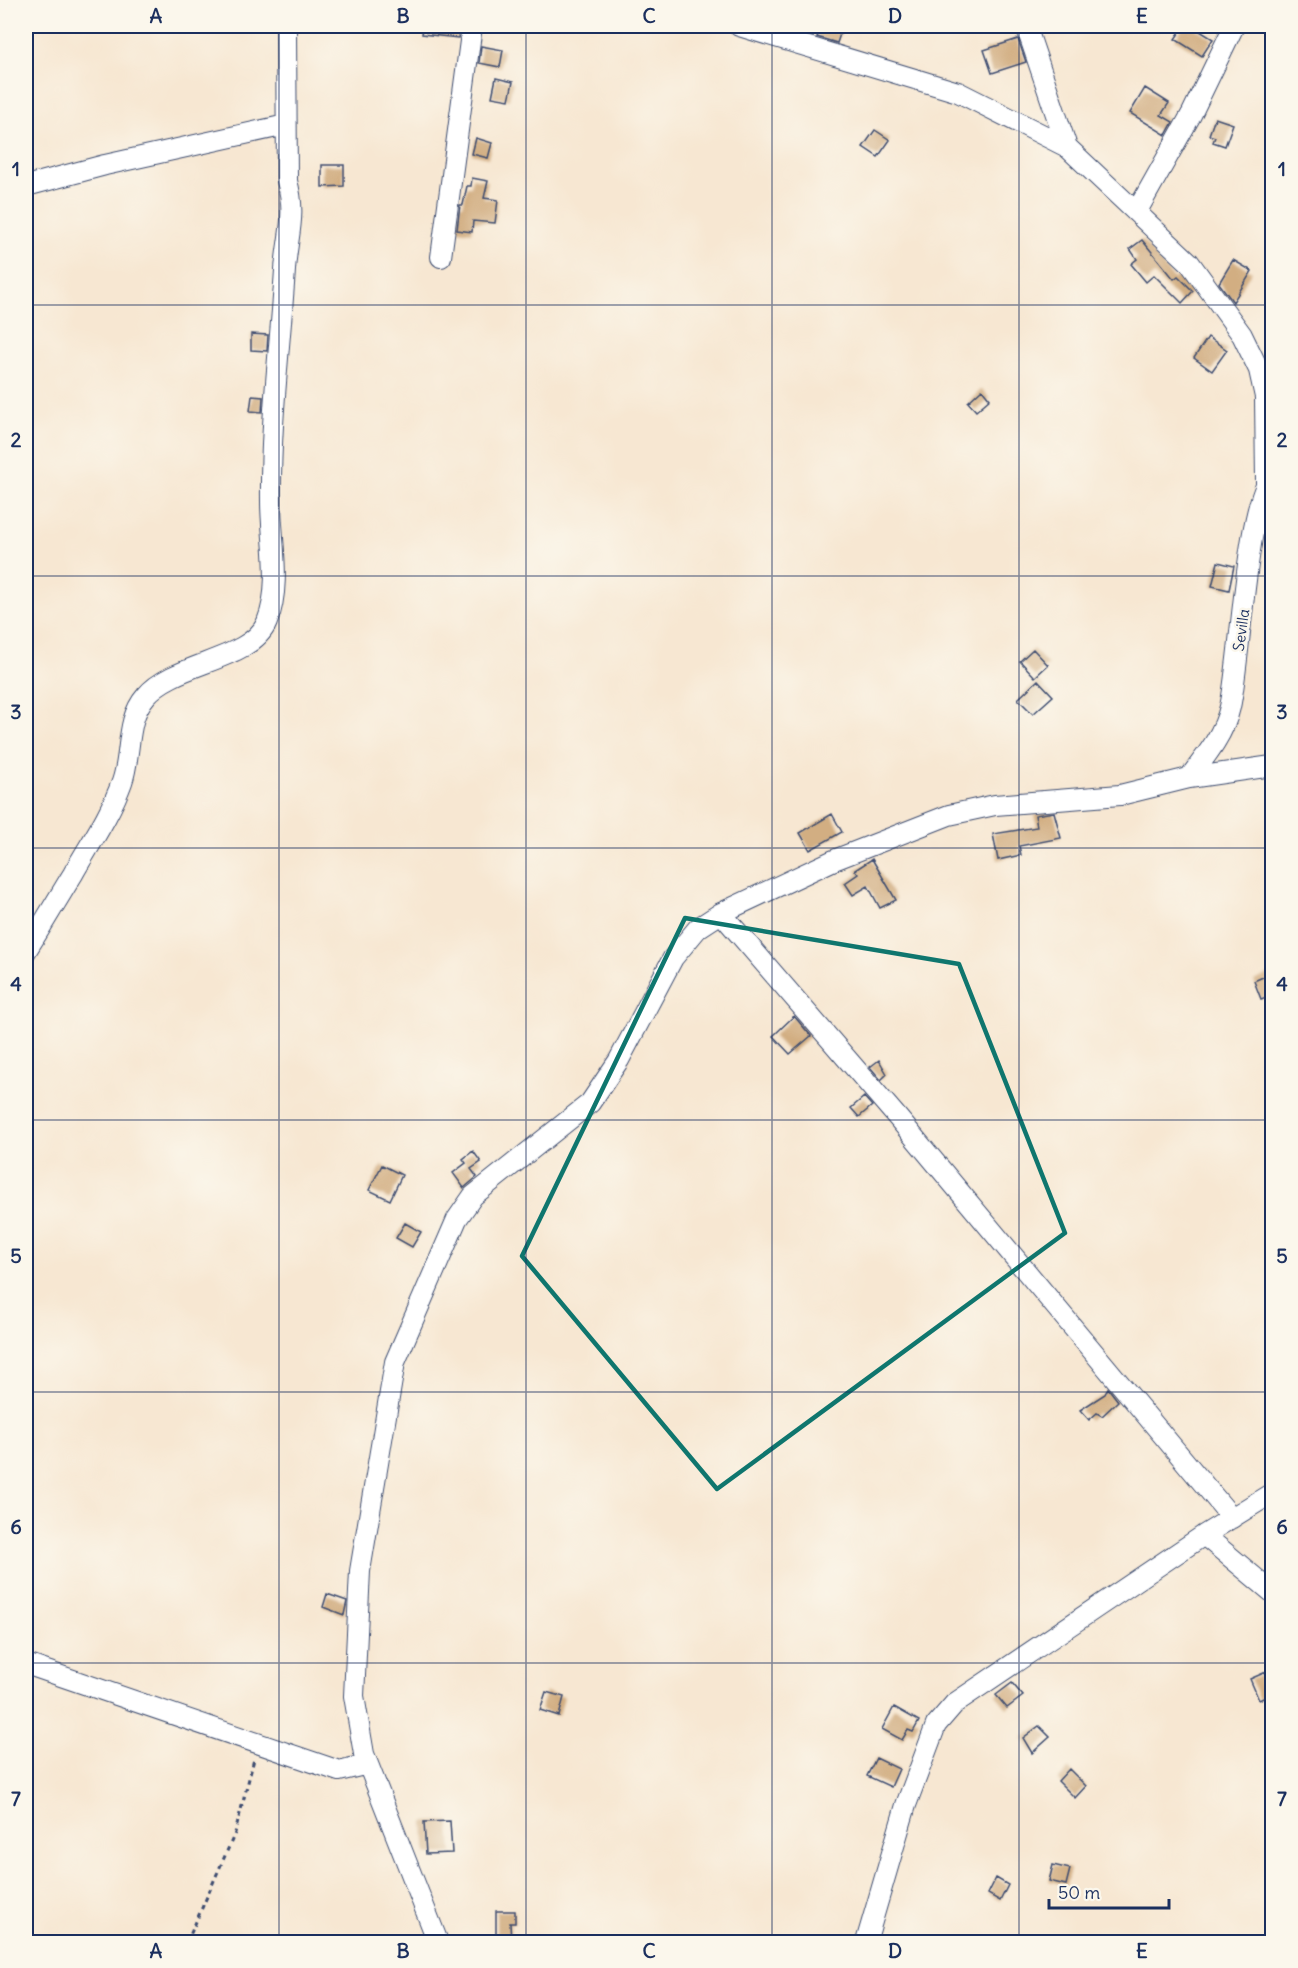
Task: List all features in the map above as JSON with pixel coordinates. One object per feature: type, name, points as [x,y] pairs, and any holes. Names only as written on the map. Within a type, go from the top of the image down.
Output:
[{"type":"street","points":[[26,951],[100,828],[122,781],[137,707],[148,693],[164,681],[190,667],[238,649],[254,639],[266,625],[272,607],[275,587],[271,466],[286,258],[293,218],[292,198],[287,181],[286,26]]},
{"type":"street","points":[[441,257],[472,26]]},
{"type":"street","points":[[739,26],[958,92],[1067,147]]},
{"type":"street","points":[[1026,26],[1067,147]]},
{"type":"street","points":[[1137,211],[1191,115],[1234,26]]},
{"type":"street","points":[[26,186],[105,165],[286,125]]},
{"type":"street","name":"Sevilla","points":[[1067,147],[1189,262],[1242,335],[1259,370],[1265,397],[1269,480],[1256,519],[1230,709],[1214,747],[1189,778]]},
{"type":"street","points":[[438,1942],[368,1764],[354,1696],[360,1571],[395,1362],[457,1219],[473,1196],[590,1103],[619,1059],[673,958],[698,928],[721,913],[834,860],[949,815],[995,805],[1120,795],[1189,778],[1272,766]]},
{"type":"street","points":[[721,913],[898,1118],[1232,1518]]},
{"type":"street","points":[[866,1942],[906,1805],[936,1725],[955,1703],[1204,1535],[1272,1493]]},
{"type":"street","points":[[1204,1535],[1272,1592]]},
{"type":"street","points":[[26,1664],[339,1771],[368,1764]]},
{"type":"path","points":[[187,1942],[235,1833],[258,1742]]},
{"type":"highlighted area","points":[[685,918],[959,964],[1065,1233],[717,1489],[522,1256]]},
{"type":"building","points":[[423,26],[460,26],[458,38],[422,34]]},
{"type":"building","points":[[821,26],[841,31],[837,43],[817,37]]},
{"type":"building","points":[[1184,26],[1192,26],[1213,39],[1202,56],[1175,39]]},
{"type":"building","points":[[1018,39],[1026,62],[992,73],[984,50]]},
{"type":"building","points":[[481,46],[503,50],[500,67],[479,63]]},
{"type":"building","points":[[496,78],[513,82],[509,100],[492,97]]},
{"type":"building","points":[[1145,88],[1169,103],[1161,115],[1173,122],[1166,135],[1130,113]]},
{"type":"building","points":[[1215,118],[1233,124],[1225,146],[1213,142],[1215,137],[1209,135]]},
{"type":"building","points":[[875,130],[890,140],[878,157],[863,147]]},
{"type":"building","points":[[476,138],[492,143],[488,158],[472,154]]},
{"type":"building","points":[[322,165],[344,165],[344,186],[322,187]]},
{"type":"building","points":[[472,178],[488,181],[484,198],[498,200],[495,223],[473,221],[472,232],[457,230],[460,205],[463,205],[467,186],[471,186]]},
{"type":"building","points":[[1142,240],[1174,279],[1178,276],[1193,291],[1182,303],[1154,275],[1146,282],[1131,264],[1137,259],[1130,249]]},
{"type":"building","points":[[1233,260],[1252,271],[1233,302],[1219,283]]},
{"type":"building","points":[[251,334],[268,335],[267,351],[251,350]]},
{"type":"building","points":[[1208,337],[1227,350],[1212,371],[1194,358]]},
{"type":"building","points":[[982,389],[990,399],[976,411],[968,402]]},
{"type":"building","points":[[252,396],[263,397],[262,412],[250,411]]},
{"type":"building","points":[[1218,562],[1234,566],[1229,590],[1212,586]]},
{"type":"building","points":[[1033,649],[1048,665],[1035,677],[1020,661]]},
{"type":"building","points":[[1038,680],[1053,696],[1033,714],[1018,699]]},
{"type":"building","points":[[1054,812],[1061,838],[1019,846],[1021,855],[998,860],[993,834],[1037,827],[1035,815]]},
{"type":"building","points":[[832,814],[842,832],[810,850],[800,833]]},
{"type":"building","points":[[872,859],[896,900],[880,908],[868,886],[853,895],[845,883],[858,874],[855,870]]},
{"type":"building","points":[[1272,973],[1272,995],[1261,999],[1254,981]]},
{"type":"building","points":[[794,1016],[811,1036],[790,1054],[773,1036]]},
{"type":"building","points":[[879,1060],[887,1074],[881,1080],[870,1067]]},
{"type":"building","points":[[864,1097],[872,1106],[859,1117],[851,1108]]},
{"type":"building","points":[[473,1151],[481,1162],[471,1169],[477,1177],[464,1188],[453,1173],[466,1163],[463,1159]]},
{"type":"building","points":[[382,1165],[402,1175],[390,1200],[369,1190]]},
{"type":"building","points":[[405,1223],[421,1232],[412,1247],[396,1238]]},
{"type":"building","points":[[1108,1388],[1118,1401],[1102,1416],[1097,1413],[1089,1420],[1080,1410],[1105,1394]]},
{"type":"building","points":[[327,1594],[347,1601],[344,1615],[323,1607]]},
{"type":"building","points":[[1266,1672],[1272,1694],[1259,1700],[1250,1679]]},
{"type":"building","points":[[1012,1683],[1023,1696],[1007,1708],[996,1695]]},
{"type":"building","points":[[546,1692],[564,1697],[559,1716],[540,1710]]},
{"type":"building","points":[[894,1707],[919,1721],[913,1732],[908,1730],[902,1740],[882,1729]]},
{"type":"building","points":[[1039,1726],[1050,1737],[1032,1753],[1023,1738]]},
{"type":"building","points":[[876,1758],[899,1769],[891,1787],[867,1776]]},
{"type":"building","points":[[1069,1769],[1086,1786],[1075,1798],[1058,1781]]},
{"type":"building","points":[[450,1821],[452,1853],[426,1854],[424,1822]]},
{"type":"building","points":[[1053,1865],[1070,1869],[1066,1885],[1049,1881]]},
{"type":"building","points":[[996,1878],[1008,1885],[1000,1901],[988,1894]]},
{"type":"building","points":[[496,1911],[515,1911],[515,1923],[510,1923],[511,1942],[496,1942]]}]
